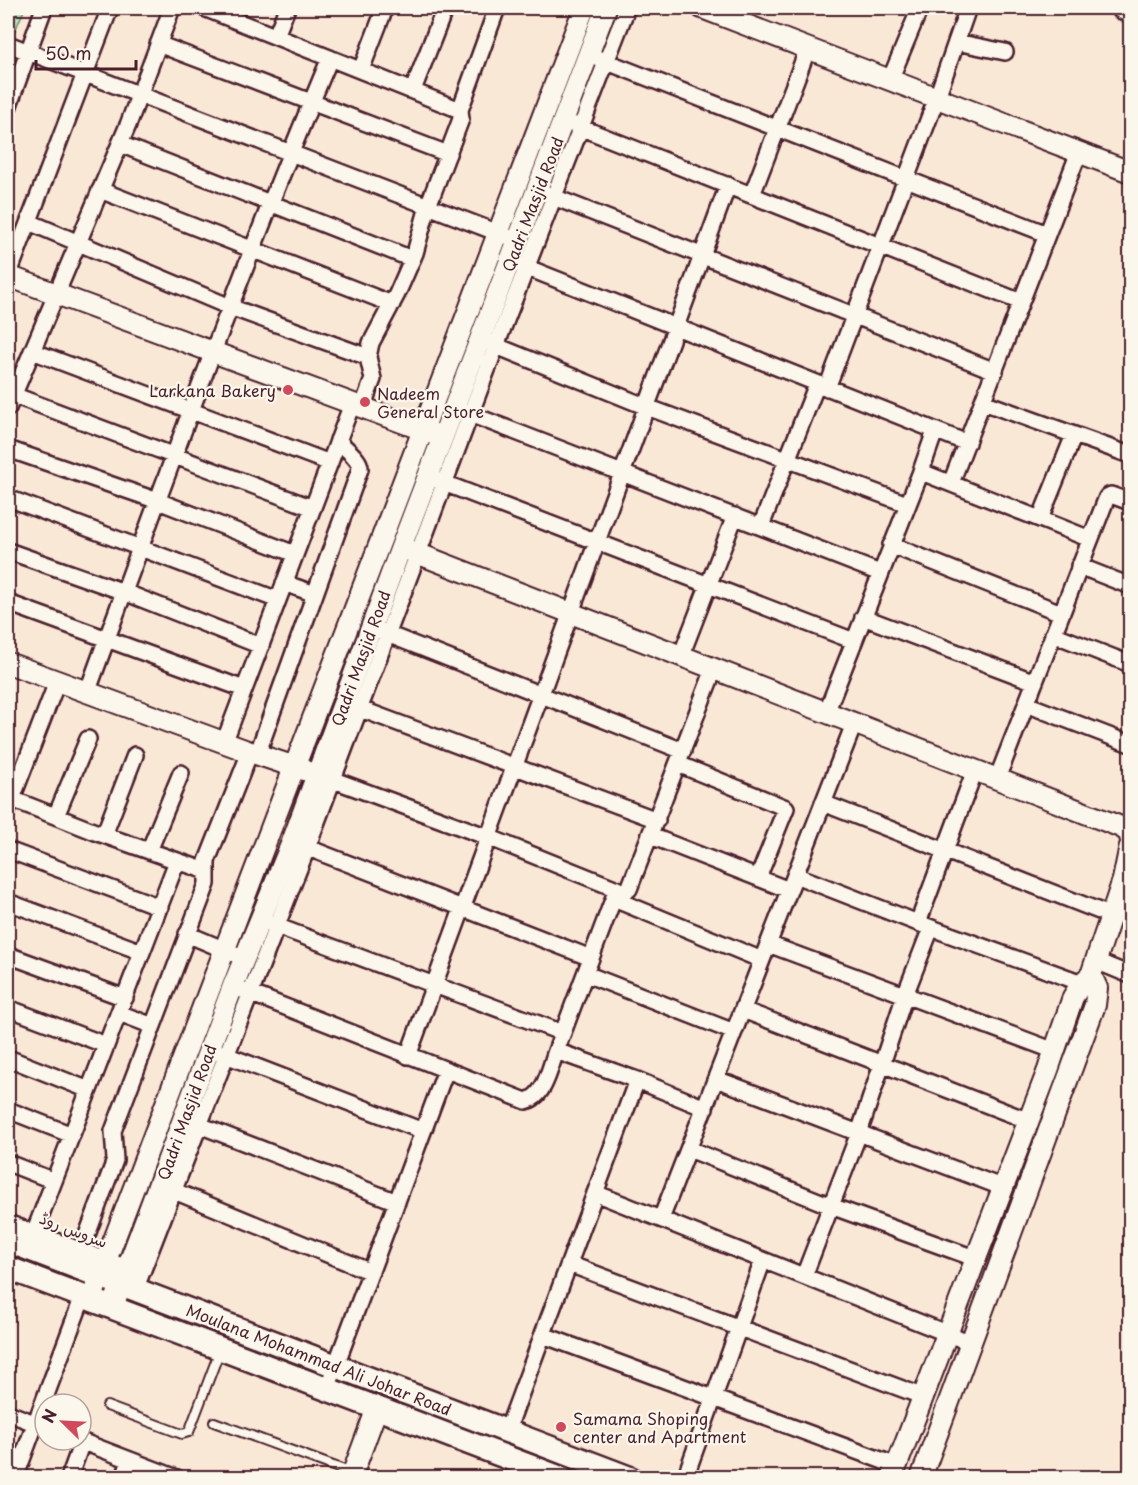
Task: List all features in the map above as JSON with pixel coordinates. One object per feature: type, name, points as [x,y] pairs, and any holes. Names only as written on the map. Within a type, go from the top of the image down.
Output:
[{"type":"main road","points":[[1123,8],[1131,10]]},
{"type":"main road","name":"Moulana Mohammad Ali Johar Road","points":[[8,1241],[103,1268],[128,1281],[336,1366],[630,1478]]},
{"type":"main road","name":"Moulana Mohammad Ali Johar Road","points":[[8,1268],[561,1478]]},
{"type":"street","points":[[8,105],[44,8]]},
{"type":"street","points":[[110,8],[8,276],[442,437]]},
{"type":"street","points":[[172,8],[120,144],[10,402],[174,456],[313,508]]},
{"type":"street","points":[[204,8],[229,12],[276,36],[460,110]]},
{"type":"street","points":[[276,36],[288,8]]},
{"type":"street","points":[[361,70],[385,8]]},
{"type":"street","points":[[413,90],[445,8]]},
{"type":"street","points":[[224,743],[338,440],[374,379],[368,357],[371,343],[412,259],[428,206],[461,119],[460,110],[497,8]]},
{"type":"street","name":"Qadri Masjid Road","points":[[87,1298],[103,1268],[584,8]]},
{"type":"street","name":"Qadri Masjid Road","points":[[112,1308],[128,1281],[167,1188],[241,990],[244,958],[267,923],[300,845],[437,480],[442,437],[462,410],[518,264],[518,241],[546,194],[598,58],[606,8]]},
{"type":"street","points":[[627,8],[598,58],[1047,234]]},
{"type":"street","points":[[702,8],[1131,172]]},
{"type":"street","points":[[890,80],[920,8]]},
{"type":"street","points":[[761,526],[788,459],[854,316],[937,97],[968,8]]},
{"type":"street","points":[[956,42],[1005,52]]},
{"type":"street","points":[[8,44],[518,241]]},
{"type":"street","points":[[158,44],[448,154]]},
{"type":"street","points":[[752,195],[808,48]]},
{"type":"street","points":[[87,693],[230,307],[330,58]]},
{"type":"street","points":[[573,124],[1021,302]]},
{"type":"street","points":[[120,144],[412,259]]},
{"type":"street","points":[[951,483],[1079,152]]},
{"type":"street","points":[[408,1056],[728,185]]},
{"type":"street","points":[[100,190],[392,304]]},
{"type":"street","points":[[967,443],[518,264],[546,194],[995,371]]},
{"type":"street","points":[[29,222],[230,307],[368,357]]},
{"type":"street","points":[[488,343],[647,407],[907,504]]},
{"type":"street","points":[[32,351],[330,463]]},
{"type":"street","points":[[983,402],[1131,455]]},
{"type":"street","points":[[854,641],[437,480],[462,410],[880,573]]},
{"type":"street","points":[[826,713],[935,431]]},
{"type":"street","points":[[1040,519],[1074,435]]},
{"type":"street","points":[[81,1251],[115,1160],[113,1131],[207,884],[207,861],[253,754],[315,594],[360,469],[357,459],[347,452],[338,440]]},
{"type":"street","points":[[8,449],[158,501],[295,554]]},
{"type":"street","points":[[920,474],[924,473],[951,483],[1090,539]]},
{"type":"street","points":[[997,779],[1108,495],[1131,502]]},
{"type":"street","points":[[8,498],[278,600]]},
{"type":"street","points":[[681,656],[735,516]]},
{"type":"street","points":[[891,545],[1061,613]]},
{"type":"street","points":[[410,550],[1122,827],[1130,833],[1131,837]]},
{"type":"street","points":[[8,551],[124,592],[261,646]]},
{"type":"street","points":[[1079,566],[1131,586]]},
{"type":"street","points":[[284,583],[315,594]]},
{"type":"street","points":[[8,603],[244,689]]},
{"type":"street","points":[[863,617],[1035,682]]},
{"type":"street","points":[[379,630],[540,695],[786,808],[758,878]]},
{"type":"street","points":[[1053,634],[1131,664]]},
{"type":"street","points":[[8,663],[253,754],[325,776],[488,837],[762,960]]},
{"type":"street","points":[[615,894],[629,889],[714,669]]},
{"type":"street","points":[[57,682],[10,804],[56,816],[206,871]]},
{"type":"street","points":[[1026,704],[1131,744]]},
{"type":"street","points":[[351,705],[657,820]]},
{"type":"street","points":[[661,1219],[854,724]]},
{"type":"street","points":[[56,816],[88,739]]},
{"type":"street","points":[[104,835],[135,755]]},
{"type":"street","points":[[804,1276],[859,1133],[882,1065],[905,995],[945,851],[975,770]]},
{"type":"street","points":[[149,851],[181,773]]},
{"type":"street","points":[[823,803],[1112,916]]},
{"type":"street","points":[[651,836],[758,878],[792,882],[1092,977],[1131,975]]},
{"type":"street","points":[[300,845],[591,958]]},
{"type":"street","points":[[921,1478],[1095,1005],[1092,977],[1112,916],[1127,881],[1131,846]]},
{"type":"street","points":[[8,850],[160,907]]},
{"type":"street","points":[[34,1233],[177,861]]},
{"type":"street","points":[[563,1033],[267,923],[241,990],[526,1101],[534,1099],[539,1094],[556,1051],[563,1033],[615,894]]},
{"type":"street","points":[[8,902],[142,952]]},
{"type":"street","points":[[187,934],[244,958]]},
{"type":"street","points":[[768,944],[1055,1051]]},
{"type":"street","points":[[8,955],[125,998]]},
{"type":"street","points":[[585,974],[734,1032]]},
{"type":"street","points":[[543,1335],[714,1398],[895,1472],[1004,1188],[1073,997],[1092,977]]},
{"type":"street","points":[[8,1008],[106,1045]]},
{"type":"street","points":[[743,1010],[1029,1121]]},
{"type":"street","points":[[118,1013],[153,1026]]},
{"type":"street","points":[[556,1051],[638,1080],[705,1108]]},
{"type":"street","points":[[218,1052],[423,1131]]},
{"type":"street","points":[[8,1058],[89,1089]]},
{"type":"street","points":[[327,1389],[446,1070]]},
{"type":"street","points":[[716,1079],[1004,1188]]},
{"type":"street","points":[[507,1431],[638,1080]]},
{"type":"street","points":[[8,1110],[72,1135]]},
{"type":"street","points":[[190,1122],[397,1202]]},
{"type":"street","points":[[689,1149],[831,1206],[977,1259]]},
{"type":"street","points":[[8,1163],[54,1181]]},
{"type":"street","points":[[167,1188],[371,1272]]},
{"type":"street","points":[[596,1193],[971,1343]]},
{"type":"street","name":"سروس روڈ","points":[[8,1223],[81,1251],[103,1268]]},
{"type":"street","points":[[685,1478],[764,1260]]},
{"type":"street","points":[[569,1264],[924,1397]]},
{"type":"street","points":[[52,1392],[87,1298]]},
{"type":"street","points":[[352,1475],[377,1408]]},
{"type":"street","points":[[8,1413],[33,1422]]},
{"type":"street","points":[[13,1473],[33,1437]]},
{"type":"street","points":[[93,1446],[177,1478]]},
{"type":"street","points":[[69,1478],[77,1452]]},
{"type":"street","points":[[124,1478],[130,1460]]},
{"type":"lane","points":[[107,1406],[182,1434],[189,1432],[221,1349]]},
{"type":"lane","points":[[214,1422],[352,1475]]},
{"type":"green space","points":[[8,8],[25,8],[12,37],[8,35]]},
{"type":"place","name":"Larkana Bakery","points":[[288,390]]},
{"type":"place","name":"Nadeem General Store","points":[[365,402]]},
{"type":"place","name":"Samama Shoping center and Apartment","points":[[561,1427]]}]
